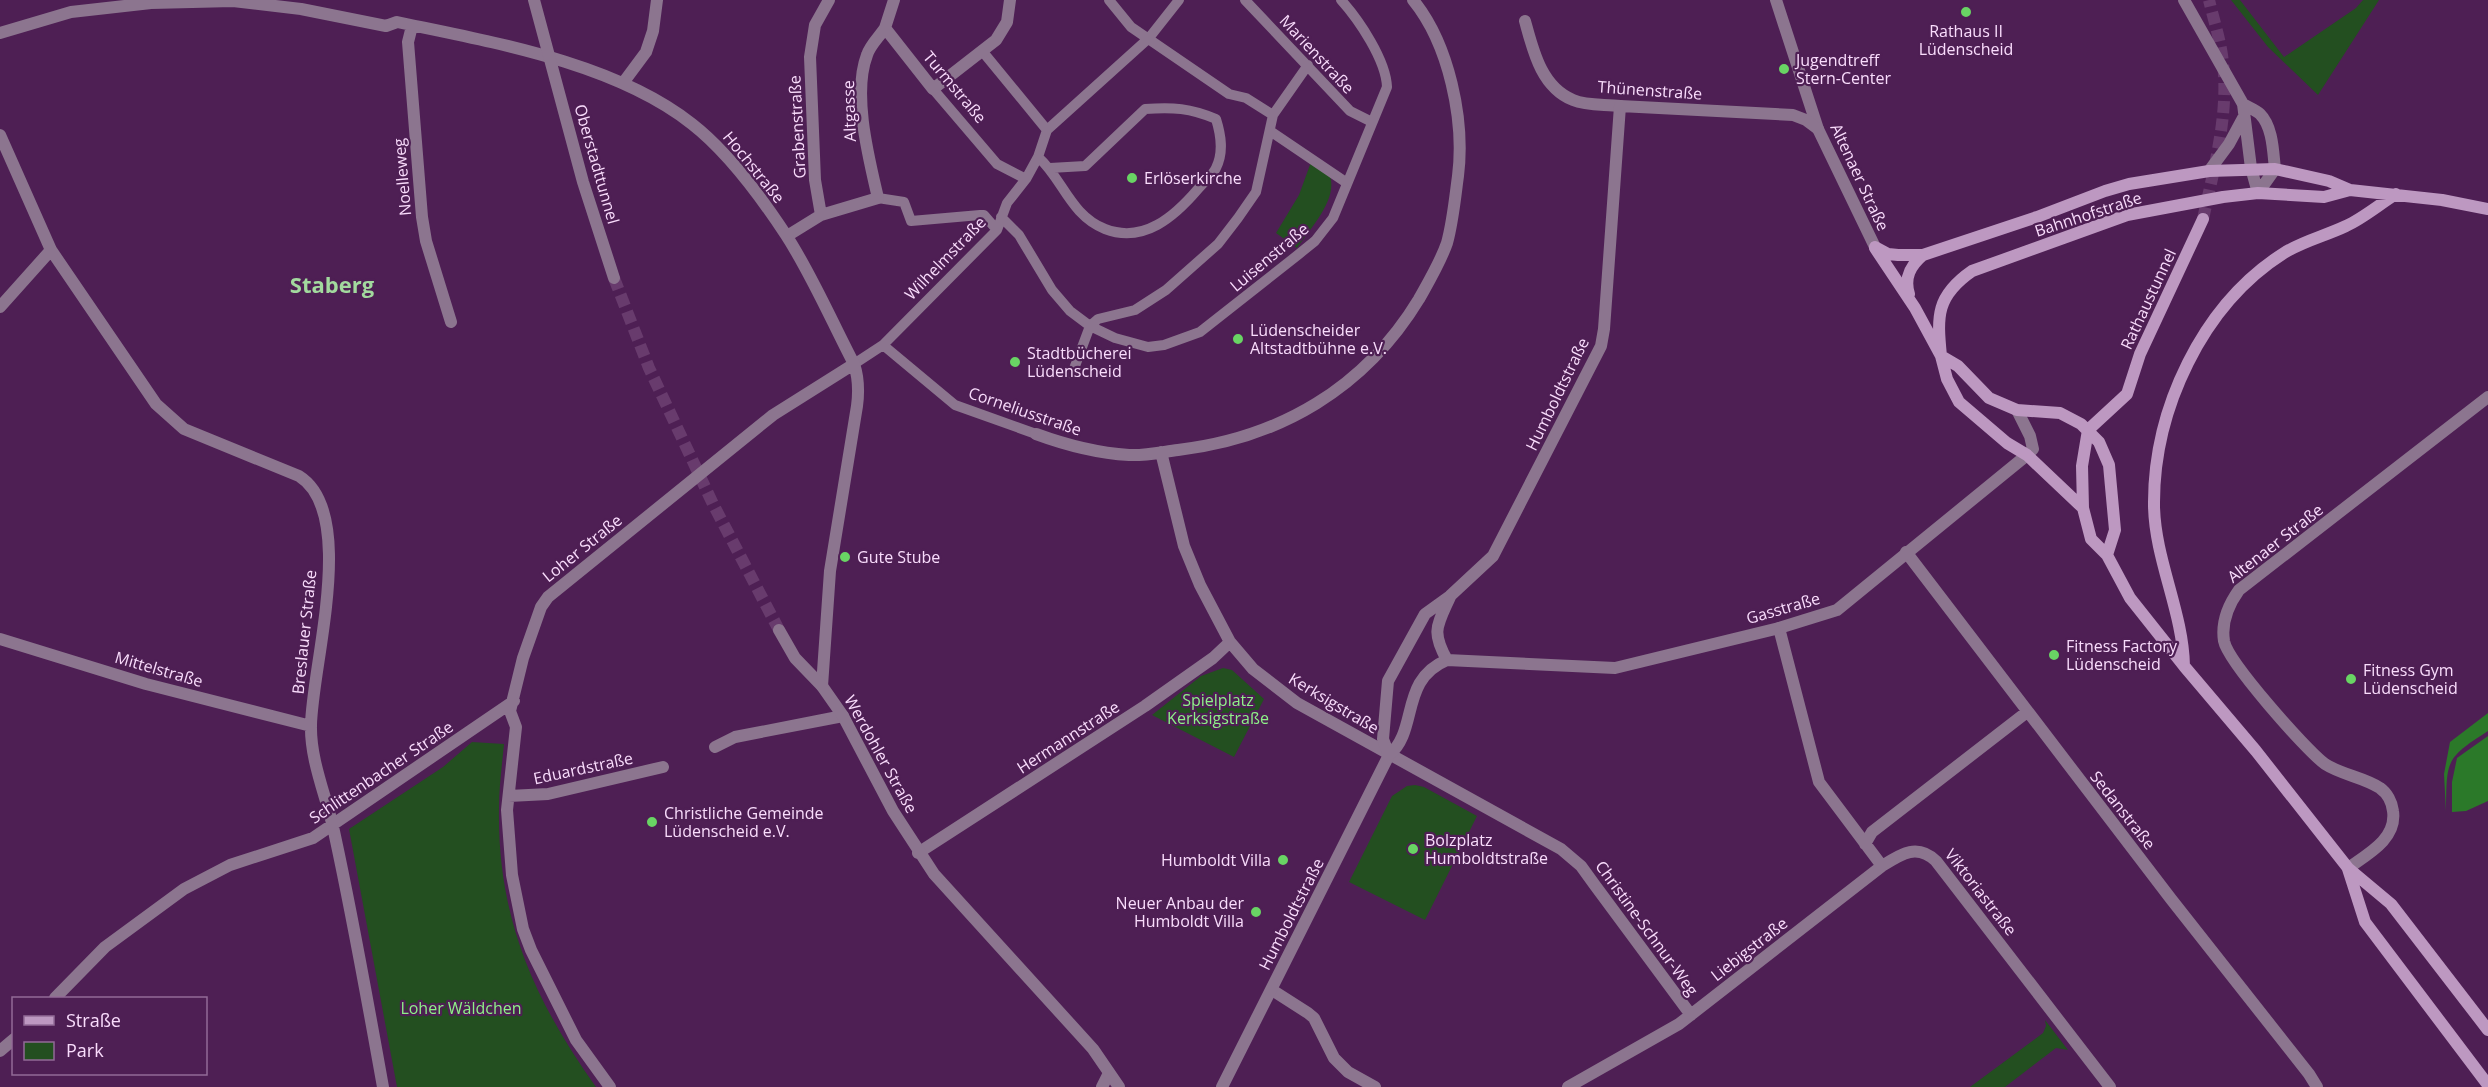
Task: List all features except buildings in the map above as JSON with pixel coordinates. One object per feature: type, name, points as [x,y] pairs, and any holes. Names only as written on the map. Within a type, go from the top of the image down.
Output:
[{"type":"main road","name":"Bahnhofstraße","points":[[1875,247],[1888,254],[1923,255],[2129,184],[2209,171],[2251,168],[2275,169],[2329,181],[2350,190],[2488,209]]},
{"type":"main road","name":"Bahnhofstraße","points":[[1941,356],[1938,321],[1946,295],[1959,280],[1972,271],[2127,215],[2258,193],[2324,197],[2350,190]]},
{"type":"main road","points":[[2184,666],[2184,648],[2170,596],[2154,507],[2161,443],[2180,382],[2194,351],[2211,325],[2236,293],[2260,272],[2284,253],[2317,237],[2348,226],[2396,195]]},
{"type":"main road","name":"Rathaustunnel","points":[[2088,429],[2127,394],[2140,354],[2203,219]]},
{"type":"main road","name":"Altenaer Straße","points":[[1875,247],[1910,301],[1941,356],[1947,379],[1959,402],[2007,443],[2027,455],[2083,508]]},
{"type":"main road","points":[[1910,301],[1907,277],[1916,261],[1923,255]]},
{"type":"main road","name":"Altenaer Straße","points":[[1941,356],[1958,366],[1989,398],[2018,410],[2060,413],[2088,429],[2099,442],[2109,465],[2115,530],[2107,555]]},
{"type":"main road","points":[[2088,429],[2082,466],[2083,508],[2091,539],[2107,555],[2130,598],[2184,666],[2256,750],[2348,868],[2391,904],[2488,1030]]},
{"type":"main road","points":[[2348,868],[2365,922],[2488,1085]]},
{"type":"street","points":[[534,0],[551,59]]},
{"type":"street","points":[[624,83],[646,52],[653,31],[657,0]]},
{"type":"street","name":"Grabenstraße","points":[[821,215],[815,180],[810,57],[815,25],[829,0]]},
{"type":"street","points":[[885,28],[894,0]]},
{"type":"street","points":[[933,89],[996,40],[1007,22],[1010,0]]},
{"type":"street","points":[[1109,0],[1131,27],[1229,94],[1246,98],[1273,115]]},
{"type":"street","name":"Wilhelmstraße","points":[[854,364],[883,345],[997,230],[1006,203],[1026,179],[1038,157],[1047,130],[1149,38],[1179,0]]},
{"type":"street","name":"Marienstraße","points":[[1245,0],[1350,111],[1372,122]]},
{"type":"street","name":"Luisenstraße","points":[[1090,326],[1115,338],[1148,347],[1164,345],[1200,332],[1315,241],[1333,218],[1388,87],[1387,74],[1356,20],[1341,0]]},
{"type":"street","name":"Corneliusstraße","points":[[883,345],[955,405],[1067,445],[1102,452],[1131,455],[1215,445],[1250,436],[1294,417],[1329,396],[1359,372],[1405,322],[1434,273],[1447,243],[1461,151],[1457,115],[1450,80],[1432,26],[1413,0]]},
{"type":"street","name":"Altenaer Straße","points":[[1776,0],[1818,129],[1875,247]]},
{"type":"street","points":[[2184,0],[2243,104],[2251,168],[2258,193]]},
{"type":"street","name":"Hochstraße","points":[[0,33],[71,12],[151,3],[233,1],[301,9],[386,26],[397,22],[498,44],[591,70],[624,83],[690,122],[738,170],[787,236],[854,364]]},
{"type":"street","name":"Thünenstraße","points":[[1526,21],[1534,54],[1543,73],[1563,94],[1583,103],[1796,116],[1818,129]]},
{"type":"street","name":"Noelleweg","points":[[412,26],[408,42],[422,217],[426,241],[451,322]]},
{"type":"street","name":"Turmstraße","points":[[885,28],[997,164],[1026,179]]},
{"type":"street","name":"Altgasse","points":[[878,198],[864,140],[862,89],[867,54],[885,28]]},
{"type":"street","points":[[983,52],[1047,130]]},
{"type":"street","name":"Oberstadttunnel","points":[[551,59],[584,182],[614,278]]},
{"type":"street","points":[[1072,374],[1090,326],[1098,319],[1135,310],[1172,285],[1212,249],[1238,218],[1256,192],[1273,115],[1308,65]]},
{"type":"street","points":[[2243,104],[2260,114],[2268,131],[2275,169],[2258,193]]},
{"type":"street","name":"Humboldtstraße","points":[[1389,755],[1383,739],[1388,681],[1425,614],[1450,596],[1494,556],[1601,346],[1620,105]]},
{"type":"street","points":[[1038,157],[1050,168],[1074,207],[1089,220],[1107,230],[1136,232],[1167,220],[1181,209],[1216,168],[1222,145],[1220,132],[1216,119],[1196,112],[1176,107],[1145,109],[1085,166],[1050,168]]},
{"type":"street","points":[[2209,171],[2229,144],[2243,118]]},
{"type":"street","points":[[1270,131],[1347,183]]},
{"type":"street","name":"Breslauer Straße","points":[[0,135],[51,250],[161,410],[184,429],[292,472],[316,490],[325,516],[328,544],[327,598],[311,726],[312,745],[333,825],[383,1087]]},
{"type":"street","points":[[787,236],[821,215],[878,198],[904,202],[911,220],[984,215],[997,230]]},
{"type":"street","points":[[1001,218],[1015,229],[1052,290],[1071,311],[1090,326]]},
{"type":"street","points":[[0,307],[51,250]]},
{"type":"street","name":"Loher Straße","points":[[610,1087],[576,1040],[531,950],[523,929],[512,875],[507,810],[516,727],[510,711],[528,645],[541,607],[548,597],[773,415],[854,364]]},
{"type":"street","name":"Werdohler Straße","points":[[854,364],[858,375],[858,397],[830,571],[822,686],[843,716],[918,853],[973,919],[1093,1049],[1119,1087]]},
{"type":"street","name":"Altenaer Straße","points":[[2348,868],[2387,837],[2394,820],[2389,798],[2381,789],[2326,764],[2307,747],[2233,659],[2224,640],[2225,616],[2231,601],[2239,590],[2488,397]]},
{"type":"street","points":[[2018,410],[2031,443],[2032,449],[2027,455]]},
{"type":"street","name":"Kerksigstraße","points":[[1161,452],[1184,546],[1200,585],[1230,642],[1253,669],[1277,689],[1297,703],[1389,755]]},
{"type":"street","name":"Gasstraße","points":[[1447,660],[1615,668],[1779,628],[1837,610],[2027,455]]},
{"type":"street","name":"Sedanstraße","points":[[1906,552],[2171,899],[2309,1074],[2316,1087]]},
{"type":"street","name":"Humboldtstraße","points":[[1222,1087],[1389,755],[1400,746],[1411,702],[1418,687],[1433,666],[1447,660],[1436,641],[1437,626],[1450,596]]},
{"type":"street","points":[[1779,628],[1818,782],[1882,866]]},
{"type":"street","points":[[779,630],[795,658],[822,686]]},
{"type":"street","name":"Mittelstraße","points":[[0,639],[146,684],[311,726]]},
{"type":"street","name":"Hermannstraße","points":[[918,853],[1145,706],[1213,658],[1230,642]]},
{"type":"street","name":"Schlittenbacher Straße","points":[[57,997],[105,947],[184,889],[230,865],[314,838],[514,701]]},
{"type":"street","points":[[1865,844],[1872,832],[2027,712]]},
{"type":"street","points":[[715,747],[735,737],[843,716]]},
{"type":"street","name":"Christine-Schnur-Weg","points":[[1389,755],[1561,849],[1588,875],[1690,1015]]},
{"type":"street","name":"Eduardstraße","points":[[509,796],[548,794],[663,767]]},
{"type":"street","name":"Viktoriastraße","points":[[1882,866],[1912,850],[1926,853],[1936,861],[2110,1087]]},
{"type":"street","name":"Liebigstraße","points":[[1568,1087],[1667,1032],[1882,866]]},
{"type":"street","points":[[1272,990],[1308,1013],[1334,1058],[1348,1072],[1375,1087]]},
{"type":"street","points":[[0,1051],[12,1041]]},
{"type":"street","points":[[1102,1087],[1109,1072]]},
{"type":"green space","points":[[2231,0],[2240,0],[2284,57],[2356,8],[2363,0],[2379,0],[2318,95],[2268,47]]},
{"type":"green space","points":[[1311,162],[1330,176],[1330,195],[1321,214],[1297,248],[1276,233],[1299,195]]},
{"type":"green space","name":"Spielplatz Kerksigstraße","points":[[1223,668],[1232,670],[1264,699],[1234,757],[1152,715],[1201,676]]},
{"type":"green space","points":[[2488,713],[2488,731],[2463,748],[2451,763],[2448,771],[2446,812],[2444,774],[2450,742]]},
{"type":"green space","points":[[2488,736],[2488,801],[2466,811],[2452,812],[2452,782],[2457,758]]},
{"type":"green space","name":"Loher Wäldchen","points":[[472,742],[504,744],[499,800],[500,848],[512,921],[524,956],[554,1022],[596,1087],[397,1087],[349,829],[443,767]]},
{"type":"green space","name":"Bolzplatz Humboldtstraße","points":[[1407,786],[1424,787],[1477,816],[1425,920],[1349,882],[1392,796]]},
{"type":"green space","points":[[2045,1020],[2068,1050],[2056,1048],[2005,1087],[1970,1087],[2043,1033],[2046,1026]]},
{"type":"tunnel","points":[[2203,219],[2216,161],[2224,102],[2222,55],[2209,0]]},
{"type":"tunnel","points":[[614,278],[649,368],[713,504],[779,630]]},
{"type":"place","name":"Rathaus II Lüdenscheid","points":[[1966,12]]},
{"type":"place","name":"Jugendtreff Stern-Center","points":[[1784,69]]},
{"type":"place","name":"Erlöserkirche","points":[[1132,178]]},
{"type":"place","name":"Lüdenscheider Altstadtbühne e.V.","points":[[1238,339]]},
{"type":"place","name":"Stadtbücherei Lüdenscheid","points":[[1015,362]]},
{"type":"place","name":"Gute Stube","points":[[845,557]]},
{"type":"place","name":"Fitness Factory Lüdenscheid","points":[[2054,655]]},
{"type":"place","name":"Fitness Gym Lüdenscheid","points":[[2351,679]]},
{"type":"place","name":"Christliche Gemeinde Lüdenscheid e.V.","points":[[652,822]]},
{"type":"place","name":"Bolzplatz Humboldtstraße","points":[[1413,849]]},
{"type":"place","name":"Humboldt Villa","points":[[1283,860]]},
{"type":"place","name":"Neuer Anbau der Humboldt Villa","points":[[1256,912]]},
{"type":"district","name":"Staberg","points":[[332,284]]}]
